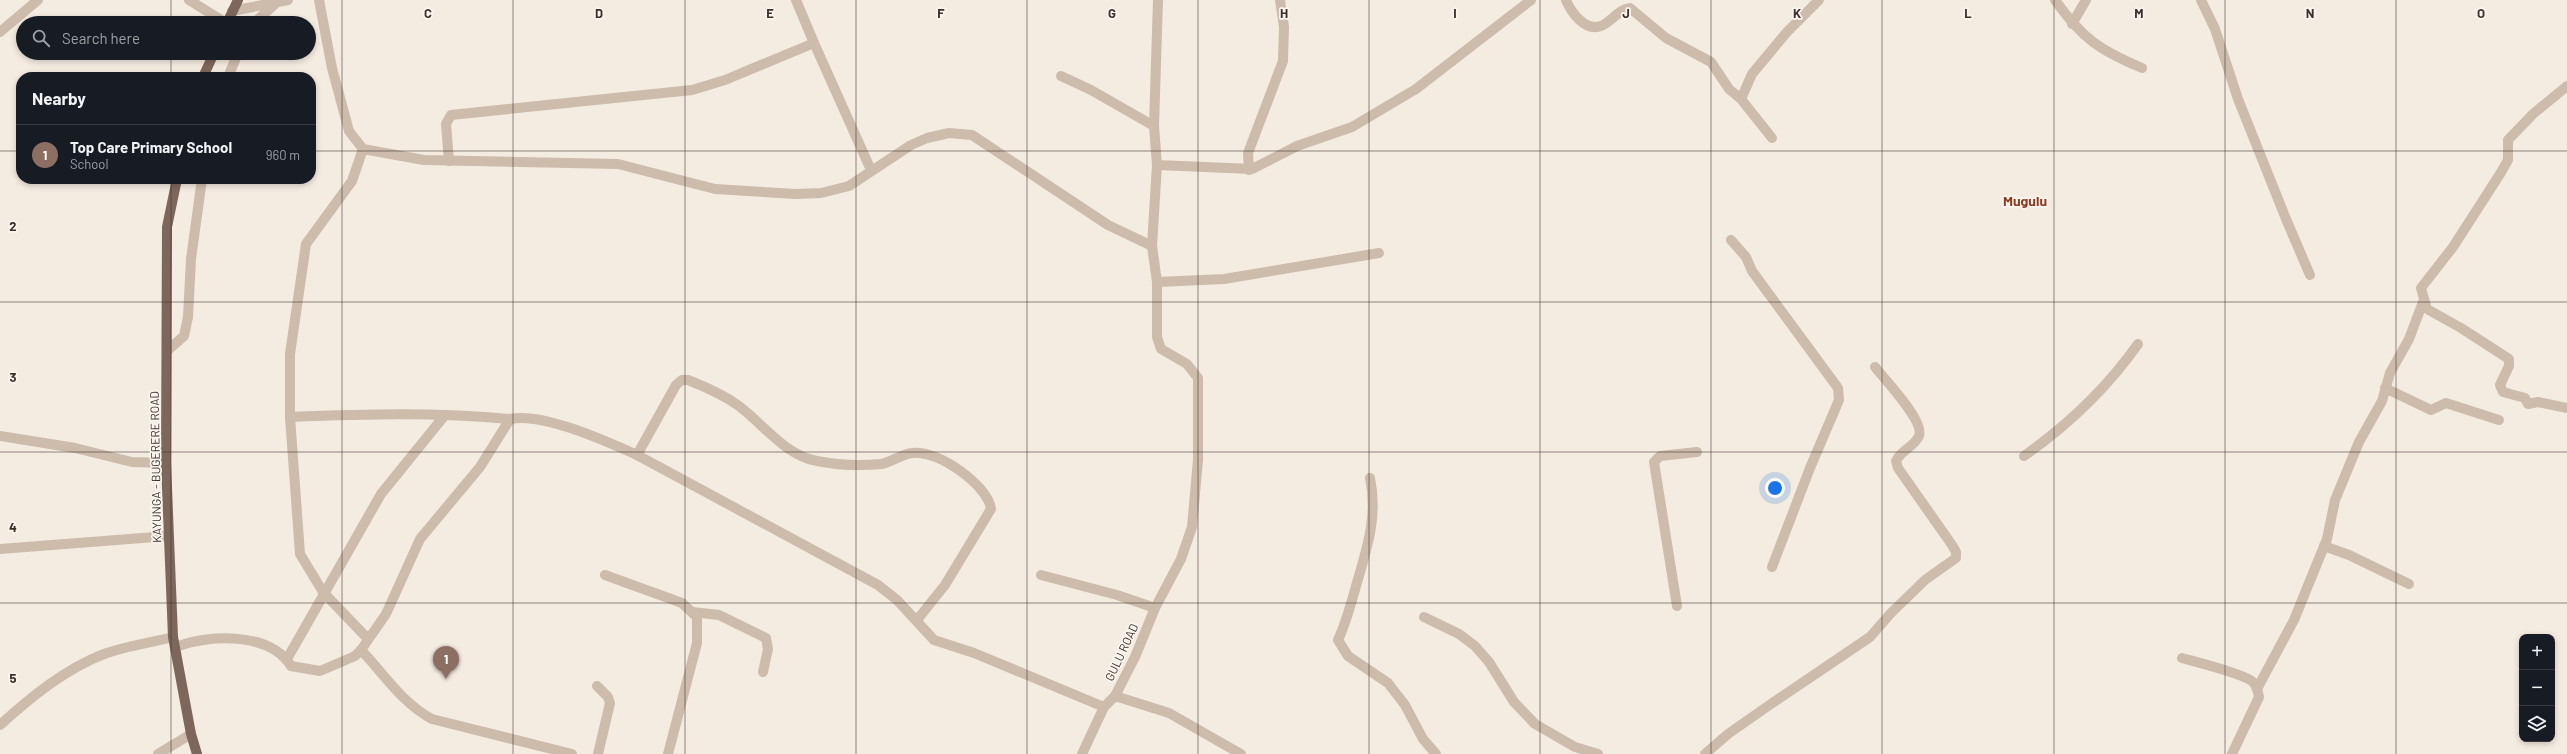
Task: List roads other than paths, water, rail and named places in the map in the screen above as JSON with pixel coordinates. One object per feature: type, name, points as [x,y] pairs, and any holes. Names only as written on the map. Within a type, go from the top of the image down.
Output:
[{"type":"main road","points":[[230,16],[238,0]]},
{"type":"main road","points":[[205,72],[211,60]]},
{"type":"main road","name":"KAYUNGA - BUGERERE ROAD","points":[[176,184],[167,227],[168,351],[166,463],[168,536],[173,637],[176,647],[190,734],[197,754]]},
{"type":"street","points":[[19,16],[38,0]]},
{"type":"street","points":[[189,0],[215,16]]},
{"type":"street","points":[[232,11],[288,0]]},
{"type":"street","points":[[319,0],[332,68],[349,131],[363,149],[424,160],[618,164],[715,189],[796,194],[821,193],[849,186],[871,170],[911,145],[927,138],[949,133],[972,135],[1108,225],[1152,246]]},
{"type":"street","points":[[796,0],[871,170]]},
{"type":"street","name":"GULU ROAD","points":[[1082,754],[1104,707],[1115,696],[1155,608],[1181,559],[1192,527],[1196,500],[1198,378],[1188,364],[1162,349],[1157,337],[1157,282],[1152,246],[1157,165],[1154,126],[1158,0]]},
{"type":"street","points":[[1249,170],[1248,153],[1283,61],[1284,27],[1280,0]]},
{"type":"street","points":[[1157,165],[1249,170],[1265,164],[1297,146],[1352,127],[1416,89],[1530,0]]},
{"type":"street","points":[[1566,0],[1579,20],[1594,27],[1601,26],[1621,10],[1630,8],[1666,38],[1711,62],[1729,89],[1741,99],[1772,138]]},
{"type":"street","points":[[1741,99],[1752,74],[1787,32],[1819,0]]},
{"type":"street","points":[[2055,0],[2072,24],[2086,38],[2112,55],[2142,68]]},
{"type":"street","points":[[2072,24],[2086,0]]},
{"type":"street","points":[[2201,0],[2229,66],[2238,99],[2310,275]]},
{"type":"street","points":[[262,16],[277,3]]},
{"type":"street","points":[[0,32],[16,19]]},
{"type":"street","points":[[449,161],[446,124],[452,115],[692,90],[725,80],[814,43]]},
{"type":"street","points":[[230,72],[235,60]]},
{"type":"street","points":[[1061,76],[1092,90],[1154,126]]},
{"type":"street","points":[[2567,86],[2532,114],[2508,140],[2508,160],[2453,247],[2421,288],[2423,302],[2427,309],[2461,328],[2509,359],[2509,366],[2500,385],[2503,392],[2525,398],[2528,404],[2538,402],[2567,408]]},
{"type":"street","points":[[363,149],[352,181],[306,244],[290,354],[290,417],[300,554],[323,592],[368,639]]},
{"type":"street","points":[[168,351],[184,336],[188,317],[191,259],[201,184]]},
{"type":"street","points":[[1731,240],[1746,257],[1752,271],[1838,388],[1839,400],[1810,468],[1772,568]]},
{"type":"street","points":[[1157,282],[1230,278],[1379,253]]},
{"type":"street","points":[[2257,689],[2294,620],[2324,546],[2335,500],[2359,442],[2382,402],[2390,373],[2409,339],[2423,302]]},
{"type":"street","points":[[2024,456],[2046,441],[2077,414],[2124,365],[2138,344]]},
{"type":"street","points":[[1705,754],[1762,710],[1870,637],[1925,580],[1956,558],[1956,552],[1952,544],[1898,468],[1896,461],[1918,437],[1920,432],[1918,423],[1875,367]]},
{"type":"street","points":[[637,455],[676,385],[682,380],[688,380],[737,404],[798,456],[817,461],[882,464],[913,452],[929,455],[967,475],[985,493],[990,501],[991,510],[945,585],[917,620]]},
{"type":"street","points":[[2385,388],[2431,410],[2446,403],[2499,420]]},
{"type":"street","points":[[290,417],[354,414],[445,415],[510,419],[521,417],[560,426],[608,442],[637,455],[878,585],[897,600],[917,620],[928,636],[934,640],[974,653],[1104,707]]},
{"type":"street","points":[[287,659],[323,592],[381,494],[445,415]]},
{"type":"street","points":[[176,647],[210,640],[238,639],[258,643],[287,659],[291,666],[320,671],[355,656],[361,650],[386,614],[420,539],[480,467],[510,419]]},
{"type":"street","points":[[0,436],[75,448],[132,462],[166,463]]},
{"type":"street","points":[[1677,606],[1654,462],[1660,456],[1697,452]]},
{"type":"street","points":[[1370,478],[1374,506],[1371,537],[1352,603],[1338,640],[1348,656],[1388,683],[1405,705],[1423,739],[1436,754]]},
{"type":"street","points":[[0,549],[168,536]]},
{"type":"street","points":[[2324,546],[2349,555],[2409,584]]},
{"type":"street","points":[[605,575],[682,603],[697,617],[698,643],[668,754]]},
{"type":"street","points":[[1041,575],[1117,594],[1155,608]]},
{"type":"street","points":[[692,612],[719,615],[766,638],[768,649],[763,672]]},
{"type":"street","points":[[1424,617],[1459,634],[1474,646],[1489,662],[1514,702],[1535,724],[1575,747],[1598,754]]},
{"type":"street","points":[[0,725],[26,702],[80,665],[104,654],[173,637]]},
{"type":"street","points":[[361,650],[404,699],[417,711],[432,719],[572,754]]},
{"type":"street","points":[[2182,658],[2242,677],[2253,682],[2257,689],[2259,697],[2232,754]]},
{"type":"street","points":[[597,686],[608,697],[610,703],[598,754]]},
{"type":"street","points":[[1115,696],[1169,713],[1241,754]]},
{"type":"street","points":[[158,754],[190,734]]},
{"type":"place","name":"Top Care Primary School","points":[[446,679]]},
{"type":"district","name":"Mugulu","points":[[2025,200]]}]
